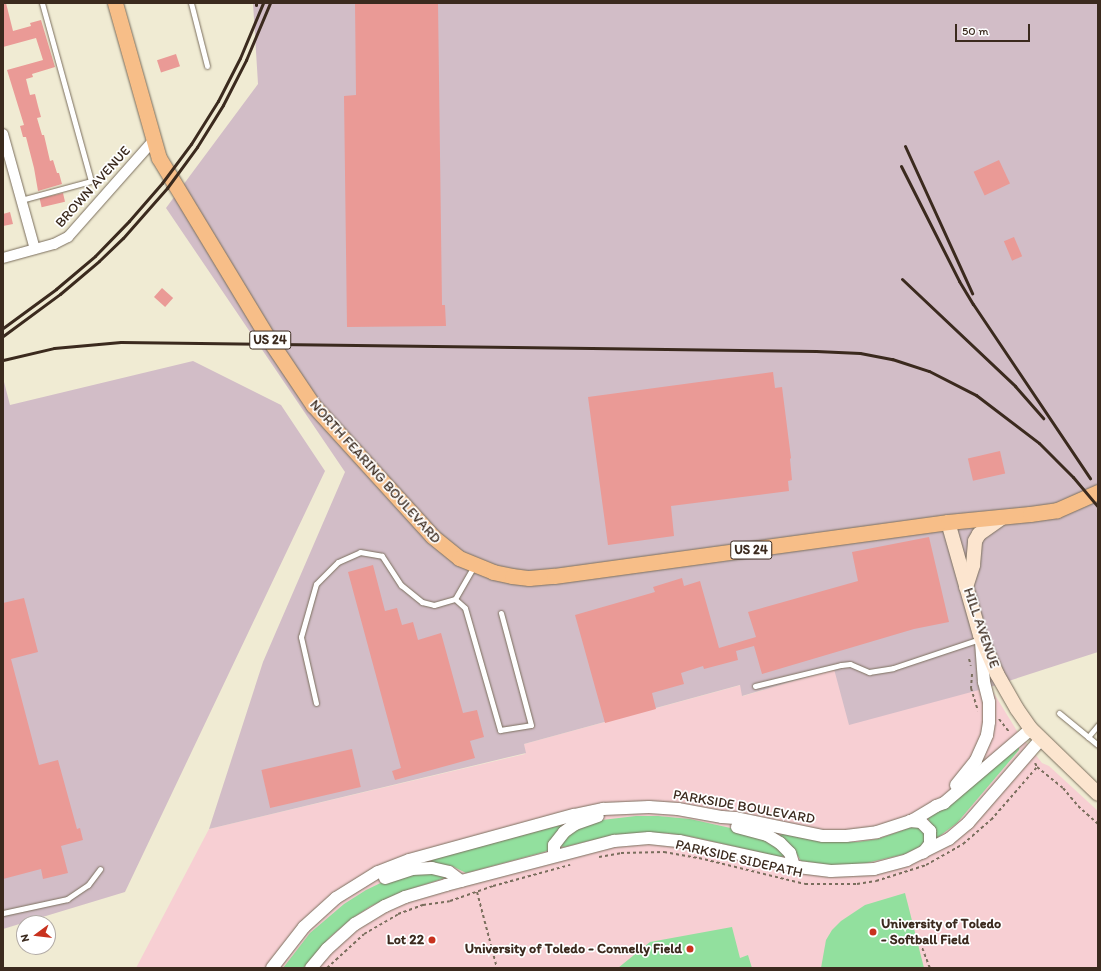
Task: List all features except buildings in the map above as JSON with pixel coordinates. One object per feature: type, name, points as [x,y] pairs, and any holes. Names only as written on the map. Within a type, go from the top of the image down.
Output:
[{"type":"main road","name":"US 24","points":[[115,3],[153,142]]},
{"type":"main road","name":"NORTH FEARING BOULEVARD","points":[[153,142],[159,158],[169,176],[268,338],[312,405],[432,536],[459,558],[475,565],[512,576],[529,578],[554,576],[948,522]]},
{"type":"main road","name":"US 24","points":[[948,522],[1057,510],[1098,492]]},
{"type":"main road","points":[[966,586],[973,565],[975,541],[979,534],[1003,517]]},
{"type":"main road","name":"HILL AVENUE","points":[[948,522],[980,637],[997,674],[1036,734],[1098,794]]},
{"type":"street","points":[[3,134],[34,249]]},
{"type":"street","name":"BROWN AVENUE","points":[[3,258],[54,244],[68,237],[153,142]]},
{"type":"street","points":[[936,806],[972,766],[983,749],[987,736],[989,708],[984,682],[980,637]]},
{"type":"street","points":[[311,968],[335,941],[355,924],[374,912],[405,897],[614,841],[654,839],[696,844],[794,866],[831,871],[858,871],[887,866],[923,853],[949,839],[968,823],[1036,734]]},
{"type":"street","name":"PARKSIDE BOULEVARD","points":[[272,968],[304,927],[324,908],[354,887],[385,869],[429,854],[594,810],[668,808],[735,818],[807,834],[836,837],[877,832],[910,821],[944,803],[1036,734]]},
{"type":"street","points":[[554,856],[554,845],[560,836],[569,828],[616,809]]},
{"type":"street","points":[[722,817],[734,826],[767,835],[780,843],[790,853],[794,866]]},
{"type":"street","points":[[910,821],[921,822],[930,831],[930,844],[923,853]]},
{"type":"street","points":[[354,887],[406,871],[426,868],[444,870],[461,881]]},
{"type":"lane","points":[[21,200],[91,181],[42,3]]},
{"type":"lane","points":[[191,3],[207,66]]},
{"type":"lane","points":[[316,704],[301,637],[316,584],[338,562],[360,552],[382,556],[401,585],[422,602],[434,604],[455,599],[475,565]]},
{"type":"lane","points":[[455,599],[465,608],[500,730],[531,725],[501,613]]},
{"type":"lane","points":[[755,686],[841,665],[850,664],[870,672],[893,668],[980,637]]},
{"type":"lane","points":[[1059,713],[1098,745]]},
{"type":"lane","points":[[1088,737],[1098,725]]},
{"type":"lane","points":[[3,913],[67,899],[88,885],[100,869]]},
{"type":"path","name":"PARKSIDE SIDEPATH","points":[[596,858],[621,853],[664,852],[699,858],[805,884],[858,884],[876,881],[916,870],[946,856],[963,844],[991,820],[1037,767],[1063,788],[1078,806],[1098,824]]},
{"type":"path","points":[[327,968],[364,934],[398,914],[417,907],[450,900],[476,891],[576,863]]},
{"type":"path","points":[[476,891],[497,968]]},
{"type":"path","points":[[918,937],[930,968]]},
{"type":"shaded area","points":[[253,3],[1098,3],[1098,652],[990,687],[849,725],[834,669],[742,696],[740,685],[524,744],[526,753],[209,829],[263,662],[345,472],[166,208],[258,84]]},
{"type":"shaded area","points":[[193,361],[281,405],[325,471],[125,892],[49,915],[16,915],[16,925],[3,929],[3,378],[10,405]]},
{"type":"shaded area","points":[[834,669],[990,687],[1017,731],[1042,763],[1049,766],[1098,811],[1098,968],[136,968],[209,829],[525,754],[524,744],[741,685],[743,696]]},
{"type":"green space","points":[[1019,746],[1019,750],[957,823],[937,838],[928,818]]},
{"type":"green space","points":[[636,816],[658,816],[690,819],[744,831],[770,840],[785,856],[780,857],[693,837],[666,833],[613,835],[564,847],[560,846],[568,832],[602,820]]},
{"type":"green space","points":[[561,825],[562,826],[549,850],[544,852],[466,873],[452,866],[431,863],[432,859]]},
{"type":"green space","points":[[919,826],[926,836],[923,845],[905,854],[858,865],[831,865],[801,861],[795,851],[780,837],[780,835],[783,834],[822,842],[857,842],[878,839]]},
{"type":"green space","points":[[422,872],[445,876],[445,878],[401,892],[371,906],[351,919],[330,937],[303,968],[283,968],[310,933],[344,904],[366,890],[391,878]]},
{"type":"green space","name":"University of Toledo - Softball Field","points":[[905,893],[924,968],[821,968],[826,940],[832,930],[841,921],[865,905]]},
{"type":"green space","name":"University of Toledo - Connelly Field","points":[[732,927],[740,958],[748,955],[752,968],[618,968],[650,942]]},
{"type":"railway","points":[[3,328],[56,289],[95,256],[129,221],[162,183],[191,144],[218,101],[240,58],[263,3]]},
{"type":"railway","points":[[3,336],[60,294],[99,261],[123,238],[167,188],[197,147],[223,105],[246,60],[270,3]]},
{"type":"railway","points":[[905,146],[972,293]]},
{"type":"railway","points":[[901,166],[959,281],[1090,478]]},
{"type":"railway","points":[[902,279],[1015,386],[1043,418]]},
{"type":"railway","points":[[3,360],[54,348],[121,342],[816,351],[860,353],[892,359],[929,371],[976,395],[1039,443],[1073,477],[1098,507]]},
{"type":"place","name":"University of Toledo - Softball Field","points":[[873,932]]},
{"type":"place","name":"Lot 22","points":[[432,940]]},
{"type":"place","name":"University of Toledo - Connelly Field","points":[[690,949]]}]
